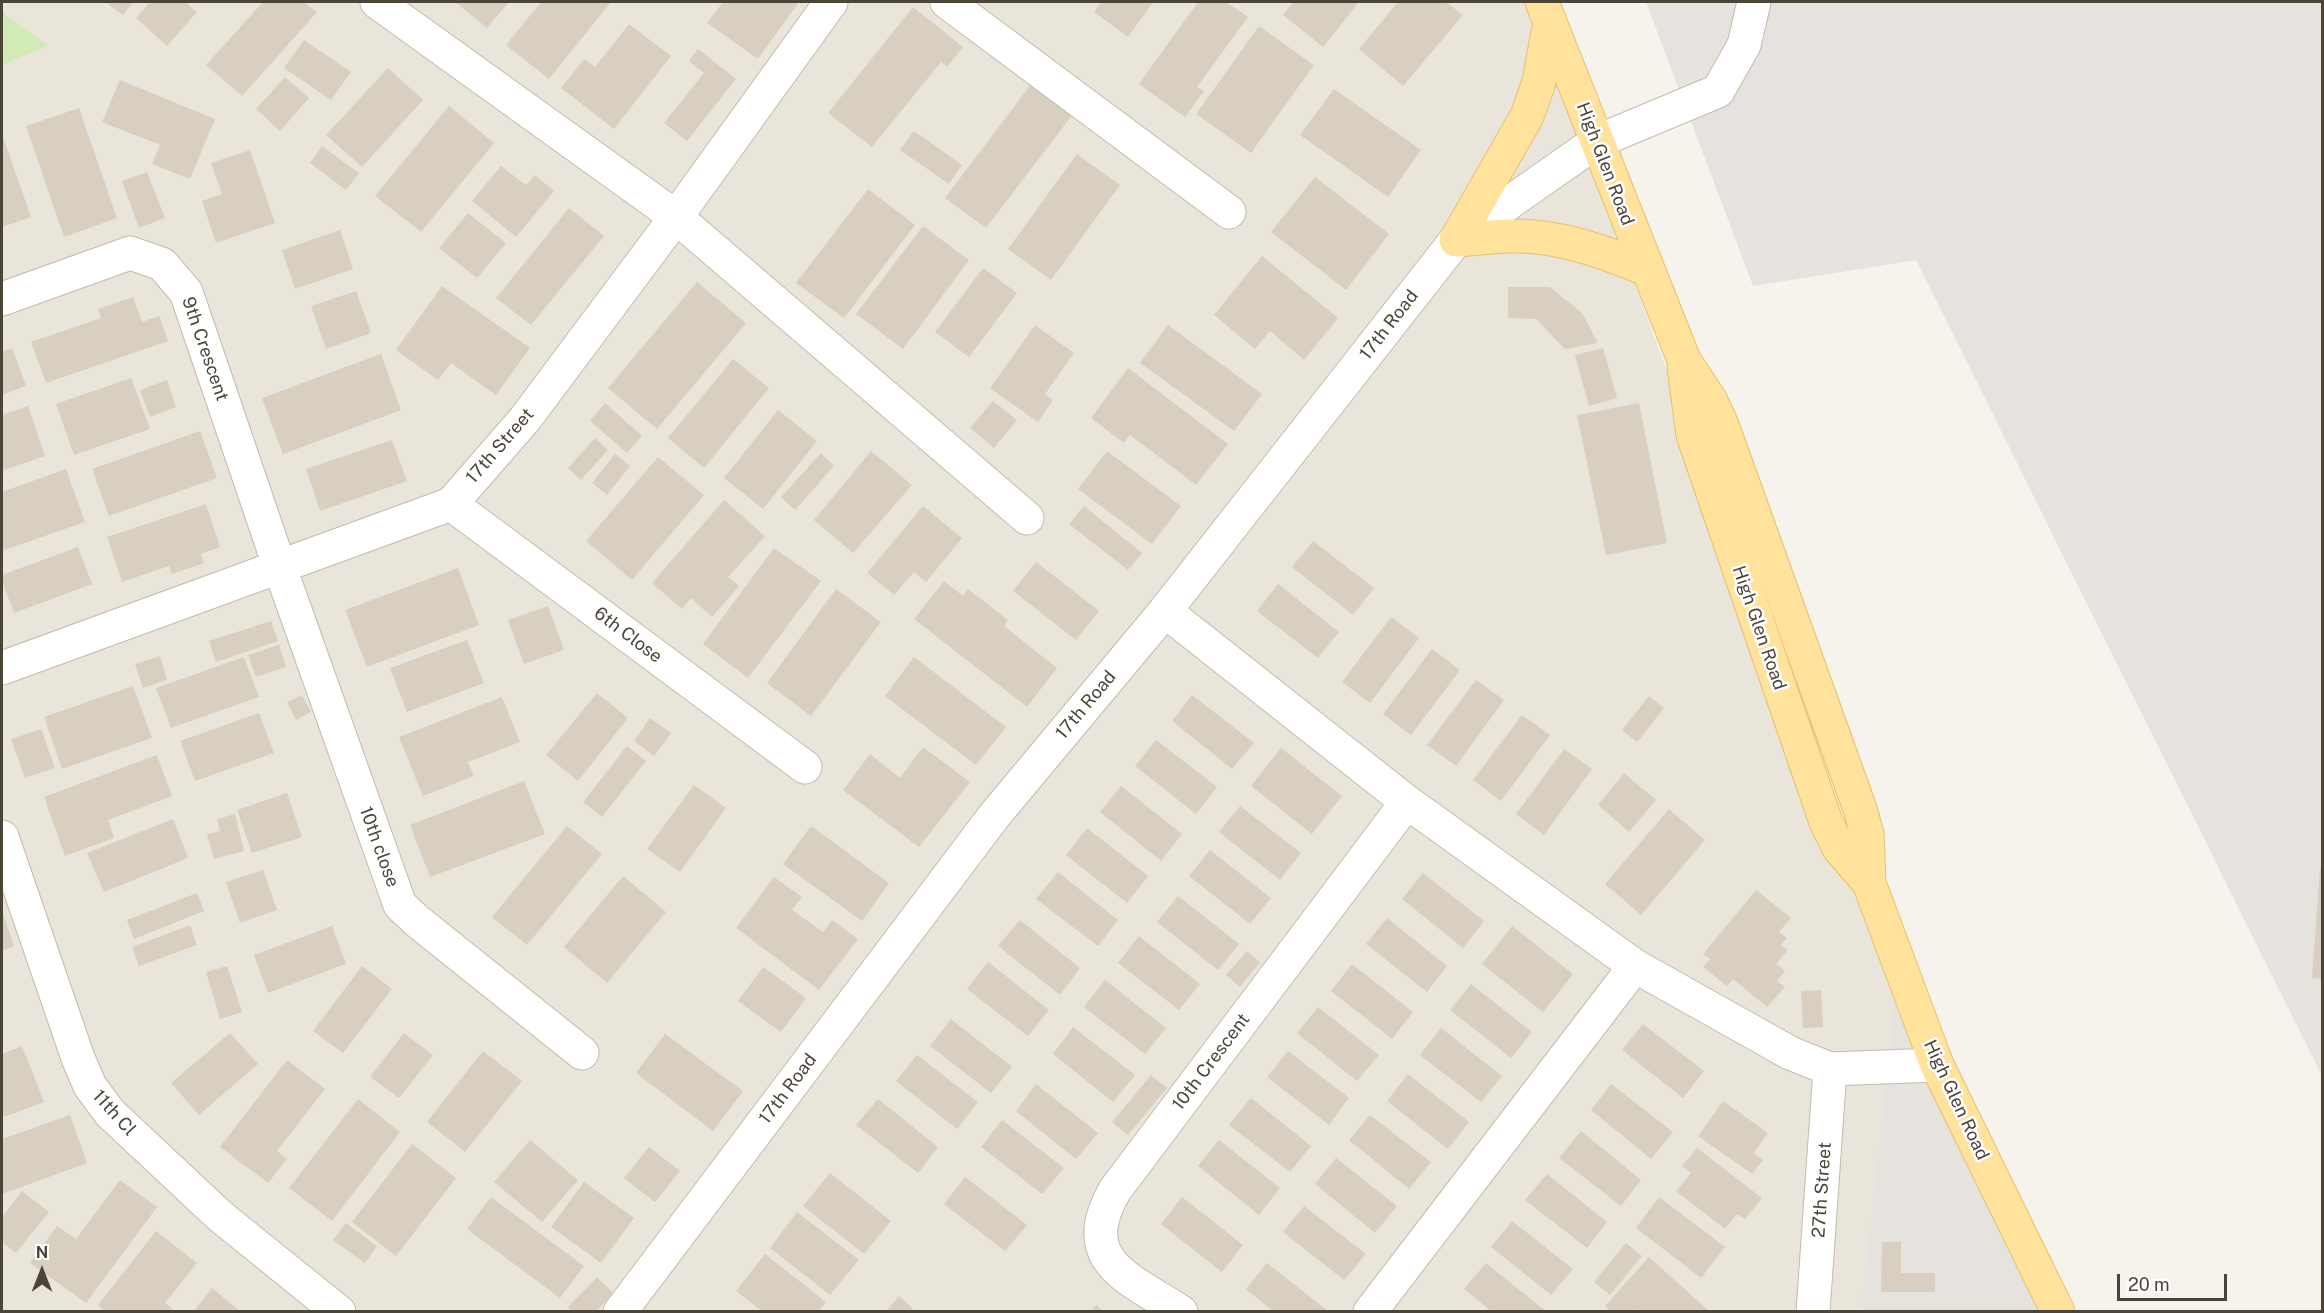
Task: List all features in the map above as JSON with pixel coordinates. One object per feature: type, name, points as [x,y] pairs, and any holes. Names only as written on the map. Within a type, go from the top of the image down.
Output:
[{"type":"main road","name":"High Glen Road","points":[[1546,11],[1646,269],[1684,360],[1711,401],[1722,425],[1860,809],[1867,834],[1869,883],[1937,1065],[2058,1311]]},
{"type":"main road","points":[[1456,240],[1527,116],[1539,82],[1546,11]]},
{"type":"main road","points":[[1456,240],[1516,236],[1557,240],[1576,243],[1646,269]]},
{"type":"street","points":[[377,2],[676,217],[1027,518]]},
{"type":"street","name":"17th Street","points":[[2,668],[451,504],[525,419],[676,217],[831,2]]},
{"type":"street","points":[[947,2],[1229,212]]},
{"type":"street","name":"17th Road","points":[[620,1311],[994,816],[1165,610],[1456,240],[1596,142],[1718,91],[1744,45],[1754,2]]},
{"type":"street","name":"9th Crescent","points":[[2,299],[130,253],[162,264],[186,292],[280,568]]},
{"type":"street","name":"6th Close","points":[[451,504],[805,767]]},
{"type":"street","name":"10th close","points":[[280,568],[400,905],[582,1053]]},
{"type":"street","points":[[1165,610],[1407,802],[1635,966],[1790,1053],[1830,1069],[1937,1065]]},
{"type":"street","name":"10th Crescent","points":[[1181,1311],[1118,1271],[1104,1254],[1099,1234],[1104,1209],[1115,1190],[1407,802]]},
{"type":"street","name":"11th Cl","points":[[2,837],[78,1059],[90,1086],[110,1113],[220,1216],[339,1311]]},
{"type":"street","points":[[1370,1311],[1635,966]]},
{"type":"street","name":"27th Street","points":[[1814,1311],[1830,1069]]},
{"type":"shaded area","points":[[2,2],[1531,2],[1895,991],[1860,1311],[2,1311],[2,65],[49,46],[2,12]]},
{"type":"shaded area","points":[[1646,2],[2322,2],[2322,1076],[1916,260],[1753,286]]},
{"type":"shaded area","points":[[1895,991],[2058,1311],[1860,1311]]},
{"type":"green space","points":[[2,12],[49,46],[2,65]]},
{"type":"building","points":[[105,2],[133,2],[123,15]]},
{"type":"building","points":[[150,2],[185,2],[197,12],[167,46],[136,18]]},
{"type":"building","points":[[263,2],[304,2],[317,12],[242,96],[206,65]]},
{"type":"building","points":[[455,2],[509,2],[487,28]]},
{"type":"building","points":[[541,2],[611,2],[549,79],[506,45]]},
{"type":"building","points":[[723,2],[799,2],[758,59],[707,23]]},
{"type":"building","points":[[1101,2],[1153,2],[1128,37],[1094,12]]},
{"type":"building","points":[[1198,2],[1226,2],[1248,17],[1197,87],[1204,91],[1185,117],[1139,84]]},
{"type":"building","points":[[1293,2],[1359,2],[1323,47],[1283,15]]},
{"type":"building","points":[[1398,2],[1446,2],[1463,15],[1403,86],[1359,49]]},
{"type":"building","points":[[913,7],[963,47],[947,67],[941,62],[872,147],[828,113]]},
{"type":"building","points":[[629,24],[671,56],[614,129],[561,88],[584,59],[595,67]]},
{"type":"building","points":[[1259,26],[1314,65],[1251,153],[1196,114]]},
{"type":"building","points":[[304,40],[351,72],[331,100],[284,68]]},
{"type":"building","points":[[698,49],[736,79],[687,141],[664,123],[704,73],[689,61]]},
{"type":"building","points":[[388,68],[423,100],[362,167],[326,135]]},
{"type":"building","points":[[285,77],[309,98],[280,131],[256,109]]},
{"type":"building","points":[[120,80],[215,119],[190,179],[152,164],[160,145],[102,122]]},
{"type":"building","points":[[1032,83],[1073,114],[986,228],[945,198]]},
{"type":"building","points":[[1334,89],[1421,150],[1388,197],[1300,135]]},
{"type":"building","points":[[449,106],[494,143],[421,232],[375,196]]},
{"type":"building","points":[[79,108],[117,218],[64,237],[26,126]]},
{"type":"building","points":[[914,131],[962,165],[949,184],[900,150]]},
{"type":"building","points":[[2,134],[31,217],[2,227]]},
{"type":"building","points":[[322,146],[359,173],[346,190],[310,163]]},
{"type":"building","points":[[250,150],[275,223],[216,243],[202,201],[222,194],[211,163]]},
{"type":"building","points":[[1077,154],[1120,185],[1051,280],[1008,249]]},
{"type":"building","points":[[501,166],[526,185],[535,175],[554,191],[516,237],[472,201]]},
{"type":"building","points":[[147,172],[165,218],[139,228],[122,181]]},
{"type":"building","points":[[1315,177],[1389,234],[1346,290],[1271,232]]},
{"type":"building","points":[[868,189],[915,225],[844,318],[796,283]]},
{"type":"building","points":[[569,208],[604,236],[531,325],[496,298]]},
{"type":"building","points":[[468,213],[506,243],[477,278],[439,248]]},
{"type":"building","points":[[923,226],[969,260],[903,349],[856,314]]},
{"type":"building","points":[[340,230],[353,269],[295,289],[282,250]]},
{"type":"building","points":[[1262,256],[1338,318],[1304,360],[1270,331],[1255,349],[1214,315]]},
{"type":"building","points":[[983,268],[1017,293],[969,357],[935,332]]},
{"type":"building","points":[[697,282],[746,323],[657,429],[608,388]]},
{"type":"building","points":[[442,286],[530,348],[496,395],[451,363],[438,380],[396,350]]},
{"type":"building","points":[[1508,287],[1550,287],[1582,313],[1598,343],[1565,349],[1536,319],[1508,318]]},
{"type":"building","points":[[356,291],[371,333],[326,349],[311,306]]},
{"type":"building","points":[[133,297],[142,322],[159,316],[168,341],[46,383],[31,342],[101,318],[98,309]]},
{"type":"building","points":[[1035,325],[1074,353],[1045,394],[1053,400],[1038,422],[990,388]]},
{"type":"building","points":[[1168,325],[1262,394],[1234,431],[1140,363]]},
{"type":"building","points":[[12,348],[26,386],[2,395],[2,352]]},
{"type":"building","points":[[1603,348],[1617,398],[1589,406],[1575,355]]},
{"type":"building","points":[[381,354],[401,410],[283,454],[262,398]]},
{"type":"building","points":[[733,359],[769,388],[704,468],[668,438]]},
{"type":"building","points":[[1128,368],[1228,444],[1196,485],[1130,435],[1124,443],[1091,418]]},
{"type":"building","points":[[131,378],[150,429],[74,455],[56,404]]},
{"type":"building","points":[[167,380],[176,407],[150,417],[140,390]]},
{"type":"building","points":[[993,401],[1017,420],[994,448],[970,428]]},
{"type":"building","points":[[605,403],[642,436],[627,453],[590,421]]},
{"type":"building","points":[[1639,403],[1667,543],[1606,555],[1577,415]]},
{"type":"building","points":[[28,406],[45,456],[2,471],[2,415]]},
{"type":"building","points":[[778,410],[817,441],[763,509],[724,478]]},
{"type":"building","points":[[200,431],[217,478],[109,516],[92,469]]},
{"type":"building","points":[[595,438],[608,450],[581,480],[568,468]]},
{"type":"building","points":[[392,440],[407,481],[320,511],[306,469]]},
{"type":"building","points":[[871,451],[912,485],[853,553],[814,520]]},
{"type":"building","points":[[1107,451],[1181,506],[1152,544],[1078,489]]},
{"type":"building","points":[[821,453],[834,466],[795,510],[781,497]]},
{"type":"building","points":[[615,454],[630,466],[607,495],[592,483]]},
{"type":"building","points":[[658,457],[704,495],[632,580],[586,541]]},
{"type":"building","points":[[66,469],[85,522],[2,551],[2,492]]},
{"type":"building","points":[[724,500],[765,536],[728,577],[739,586],[712,617],[691,598],[682,609],[652,583]]},
{"type":"building","points":[[206,504],[220,547],[201,554],[204,563],[172,574],[169,566],[122,582],[107,537]]},
{"type":"building","points":[[923,506],[962,538],[926,582],[914,572],[894,595],[867,573]]},
{"type":"building","points":[[1084,506],[1142,553],[1128,570],[1069,524]]},
{"type":"building","points":[[1313,541],[1374,588],[1353,615],[1292,567]]},
{"type":"building","points":[[78,547],[92,584],[14,613],[2,581],[2,575]]},
{"type":"building","points":[[774,548],[821,581],[748,678],[703,644]]},
{"type":"building","points":[[1036,562],[1099,611],[1076,640],[1013,591]]},
{"type":"building","points":[[458,568],[479,625],[367,667],[345,610]]},
{"type":"building","points":[[944,581],[963,596],[968,589],[1008,620],[1004,626],[1057,668],[1027,707],[914,619]]},
{"type":"building","points":[[1278,584],[1339,632],[1318,658],[1257,611]]},
{"type":"building","points":[[836,589],[881,622],[811,716],[767,683]]},
{"type":"building","points":[[548,606],[564,650],[524,664],[508,620]]},
{"type":"building","points":[[1391,617],[1419,638],[1370,703],[1342,682]]},
{"type":"building","points":[[271,621],[278,641],[216,662],[209,641]]},
{"type":"building","points":[[467,640],[484,683],[407,712],[390,668]]},
{"type":"building","points":[[279,645],[286,667],[256,677],[248,655]]},
{"type":"building","points":[[1432,649],[1460,670],[1411,735],[1383,714]]},
{"type":"building","points":[[160,656],[167,680],[143,688],[135,664]]},
{"type":"building","points":[[244,657],[259,697],[171,728],[156,688]]},
{"type":"building","points":[[914,657],[1006,727],[976,765],[885,696]]},
{"type":"building","points":[[1476,680],[1504,700],[1456,766],[1427,745]]},
{"type":"building","points":[[133,686],[152,738],[62,769],[44,717]]},
{"type":"building","points":[[597,693],[628,718],[578,781],[546,755]]},
{"type":"building","points":[[302,695],[311,712],[296,720],[287,702]]},
{"type":"building","points":[[1192,695],[1254,743],[1232,769],[1172,721]]},
{"type":"building","points":[[1649,696],[1664,708],[1637,742],[1622,730]]},
{"type":"building","points":[[502,697],[520,742],[468,762],[474,776],[423,796],[399,737]]},
{"type":"building","points":[[259,713],[274,753],[195,781],[180,741]]},
{"type":"building","points":[[1522,715],[1550,735],[1501,801],[1473,780]]},
{"type":"building","points":[[650,718],[671,733],[654,756],[634,741]]},
{"type":"building","points":[[41,729],[55,768],[25,778],[11,739]]},
{"type":"building","points":[[1156,740],[1217,787],[1196,814],[1135,766]]},
{"type":"building","points":[[627,746],[646,761],[602,817],[583,802]]},
{"type":"building","points":[[923,747],[970,782],[919,847],[843,790],[870,754],[900,778]]},
{"type":"building","points":[[1281,748],[1342,796],[1312,834],[1251,786]]},
{"type":"building","points":[[1564,749],[1592,769],[1544,835],[1516,814]]},
{"type":"building","points":[[157,755],[172,796],[108,820],[114,838],[65,856],[44,797]]},
{"type":"building","points":[[1624,773],[1656,800],[1629,832],[1598,805]]},
{"type":"building","points":[[524,781],[545,834],[430,877],[410,825]]},
{"type":"building","points":[[694,785],[726,808],[680,872],[647,849]]},
{"type":"building","points":[[1121,786],[1182,834],[1161,861],[1100,812]]},
{"type":"building","points":[[287,793],[302,837],[252,853],[237,810]]},
{"type":"building","points":[[1240,806],[1301,853],[1280,880],[1219,832]]},
{"type":"building","points":[[1669,809],[1705,840],[1641,915],[1605,884]]},
{"type":"building","points":[[235,814],[244,851],[214,859],[207,834],[220,831],[217,819]]},
{"type":"building","points":[[173,819],[188,858],[104,892],[87,853]]},
{"type":"building","points":[[567,826],[602,854],[527,945],[492,917]]},
{"type":"building","points":[[811,826],[889,883],[862,921],[783,864]]},
{"type":"building","points":[[1087,828],[1148,876],[1127,903],[1066,855]]},
{"type":"building","points":[[1210,850],[1271,898],[1250,924],[1189,876]]},
{"type":"building","points":[[2320,869],[2322,869],[2322,979],[2312,978]]},
{"type":"building","points":[[263,870],[277,910],[240,923],[226,882]]},
{"type":"building","points":[[1058,872],[1118,920],[1098,946],[1036,899]]},
{"type":"building","points":[[1423,873],[1484,921],[1463,948],[1402,899]]},
{"type":"building","points":[[623,876],[666,912],[607,983],[564,947]]},
{"type":"building","points":[[774,877],[802,897],[792,910],[823,932],[832,920],[858,939],[819,990],[736,928]]},
{"type":"building","points":[[1756,890],[1791,918],[1779,932],[1787,938],[1781,945],[1788,950],[1776,964],[1785,971],[1777,981],[1785,987],[1767,1007],[1733,979],[1727,986],[1703,967],[1710,959],[1703,954]]},
{"type":"building","points":[[197,893],[204,911],[134,939],[127,920]]},
{"type":"building","points":[[1178,896],[1239,944],[1218,970],[1157,922]]},
{"type":"building","points":[[2,911],[14,946],[2,951]]},
{"type":"building","points":[[1387,918],[1447,966],[1427,992],[1366,944]]},
{"type":"building","points":[[1020,920],[1080,968],[1060,995],[998,946]]},
{"type":"building","points":[[190,925],[197,945],[139,966],[132,947]]},
{"type":"building","points":[[332,926],[346,964],[268,993],[254,955]]},
{"type":"building","points":[[1512,926],[1573,974],[1543,1012],[1482,964]]},
{"type":"building","points":[[1139,936],[1200,984],[1179,1010],[1118,963]]},
{"type":"building","points":[[1247,951],[1260,962],[1240,987],[1226,975]]},
{"type":"building","points":[[988,962],[1049,1010],[1028,1036],[967,989]]},
{"type":"building","points":[[1352,964],[1413,1012],[1392,1039],[1331,991]]},
{"type":"building","points":[[227,966],[242,1012],[220,1019],[206,972]]},
{"type":"building","points":[[362,966],[392,989],[343,1053],[313,1031]]},
{"type":"building","points":[[763,967],[806,998],[781,1032],[738,1001]]},
{"type":"building","points":[[1105,980],[1166,1028],[1145,1054],[1084,1007]]},
{"type":"building","points":[[1471,984],[1532,1032],[1511,1058],[1450,1010]]},
{"type":"building","points":[[1821,990],[1823,1027],[1803,1028],[1801,991]]},
{"type":"building","points":[[1318,1007],[1379,1055],[1357,1081],[1297,1033]]},
{"type":"building","points":[[951,1019],[1012,1067],[991,1093],[930,1046]]},
{"type":"building","points":[[1643,1024],[1704,1071],[1683,1098],[1622,1050]]},
{"type":"building","points":[[1073,1027],[1135,1075],[1113,1102],[1053,1054]]},
{"type":"building","points":[[1441,1028],[1502,1076],[1481,1102],[1420,1055]]},
{"type":"building","points":[[230,1033],[258,1064],[199,1115],[171,1083]]},
{"type":"building","points":[[404,1033],[433,1055],[399,1098],[370,1077]]},
{"type":"building","points":[[665,1034],[743,1091],[713,1131],[636,1073]]},
{"type":"building","points":[[22,1046],[44,1102],[4,1117],[2,1054]]},
{"type":"building","points":[[483,1051],[522,1081],[465,1152],[427,1122]]},
{"type":"building","points":[[1288,1051],[1349,1098],[1329,1125],[1267,1077]]},
{"type":"building","points":[[917,1055],[978,1102],[957,1129],[896,1081]]},
{"type":"building","points":[[287,1060],[325,1089],[277,1151],[287,1159],[268,1183],[220,1147]]},
{"type":"building","points":[[1408,1074],[1469,1122],[1448,1149],[1387,1101]]},
{"type":"building","points":[[1151,1075],[1167,1088],[1128,1135],[1112,1122]]},
{"type":"building","points":[[1036,1084],[1098,1133],[1076,1159],[1016,1111]]},
{"type":"building","points":[[1611,1084],[1673,1132],[1651,1159],[1591,1110]]},
{"type":"building","points":[[1251,1098],[1311,1146],[1290,1172],[1229,1125]]},
{"type":"building","points":[[358,1099],[400,1132],[332,1221],[289,1188]]},
{"type":"building","points":[[878,1099],[938,1147],[918,1173],[856,1125]]},
{"type":"building","points":[[1723,1101],[1768,1133],[1754,1153],[1763,1160],[1752,1174],[1698,1136]]},
{"type":"building","points":[[70,1115],[87,1163],[2,1194],[2,1139]]},
{"type":"building","points":[[1370,1115],[1431,1162],[1409,1189],[1349,1140]]},
{"type":"building","points":[[1002,1120],[1064,1168],[1042,1194],[981,1147]]},
{"type":"building","points":[[1581,1131],[1641,1180],[1621,1206],[1559,1158]]},
{"type":"building","points":[[530,1140],[578,1180],[542,1222],[494,1182]]},
{"type":"building","points":[[1219,1140],[1280,1188],[1259,1215],[1198,1166]]},
{"type":"building","points":[[412,1144],[456,1178],[396,1256],[352,1222]]},
{"type":"building","points":[[649,1147],[680,1171],[655,1202],[624,1178]]},
{"type":"building","points":[[1697,1148],[1762,1198],[1745,1219],[1737,1214],[1725,1229],[1676,1191],[1691,1173],[1682,1166]]},
{"type":"building","points":[[1336,1158],[1397,1206],[1375,1233],[1315,1184]]},
{"type":"building","points":[[830,1173],[891,1221],[864,1254],[803,1206]]},
{"type":"building","points":[[1547,1174],[1607,1222],[1587,1248],[1525,1200]]},
{"type":"building","points":[[965,1177],[1027,1225],[1005,1251],[944,1204]]},
{"type":"building","points":[[120,1180],[157,1207],[86,1303],[30,1263],[57,1226],[76,1239]]},
{"type":"building","points":[[584,1182],[634,1218],[601,1263],[551,1227]]},
{"type":"building","points":[[22,1191],[49,1212],[16,1253],[2,1242],[2,1217]]},
{"type":"building","points":[[491,1197],[584,1266],[560,1298],[467,1229]]},
{"type":"building","points":[[1182,1197],[1243,1245],[1222,1272],[1161,1224]]},
{"type":"building","points":[[1659,1197],[1725,1247],[1701,1278],[1636,1228]]},
{"type":"building","points":[[1304,1206],[1366,1254],[1344,1280],[1283,1232]]},
{"type":"building","points":[[797,1212],[859,1260],[830,1295],[770,1248]]},
{"type":"building","points":[[1512,1221],[1573,1269],[1551,1295],[1491,1247]]},
{"type":"building","points":[[346,1223],[377,1246],[365,1263],[333,1240]]},
{"type":"building","points":[[156,1231],[197,1263],[165,1303],[176,1312],[106,1312],[98,1305]]},
{"type":"building","points":[[1882,1242],[1901,1242],[1901,1273],[1935,1273],[1935,1292],[1881,1292]]},
{"type":"building","points":[[1626,1243],[1642,1256],[1610,1295],[1594,1282]]},
{"type":"building","points":[[765,1254],[826,1302],[818,1312],[763,1312],[736,1291]]},
{"type":"building","points":[[1649,1257],[1710,1312],[1639,1312],[1637,1309],[1635,1312],[1611,1312],[1605,1306]]},
{"type":"building","points":[[1267,1263],[1329,1312],[1274,1312],[1246,1289]]},
{"type":"building","points":[[1486,1263],[1547,1312],[1492,1312],[1464,1289]]},
{"type":"building","points":[[597,1277],[613,1293],[596,1312],[572,1312],[568,1307]]},
{"type":"building","points":[[212,1288],[241,1312],[193,1312]]},
{"type":"building","points":[[899,1296],[913,1309],[910,1312],[890,1312],[888,1309]]},
{"type":"building","points":[[1096,1305],[1104,1312],[1091,1312]]}]
